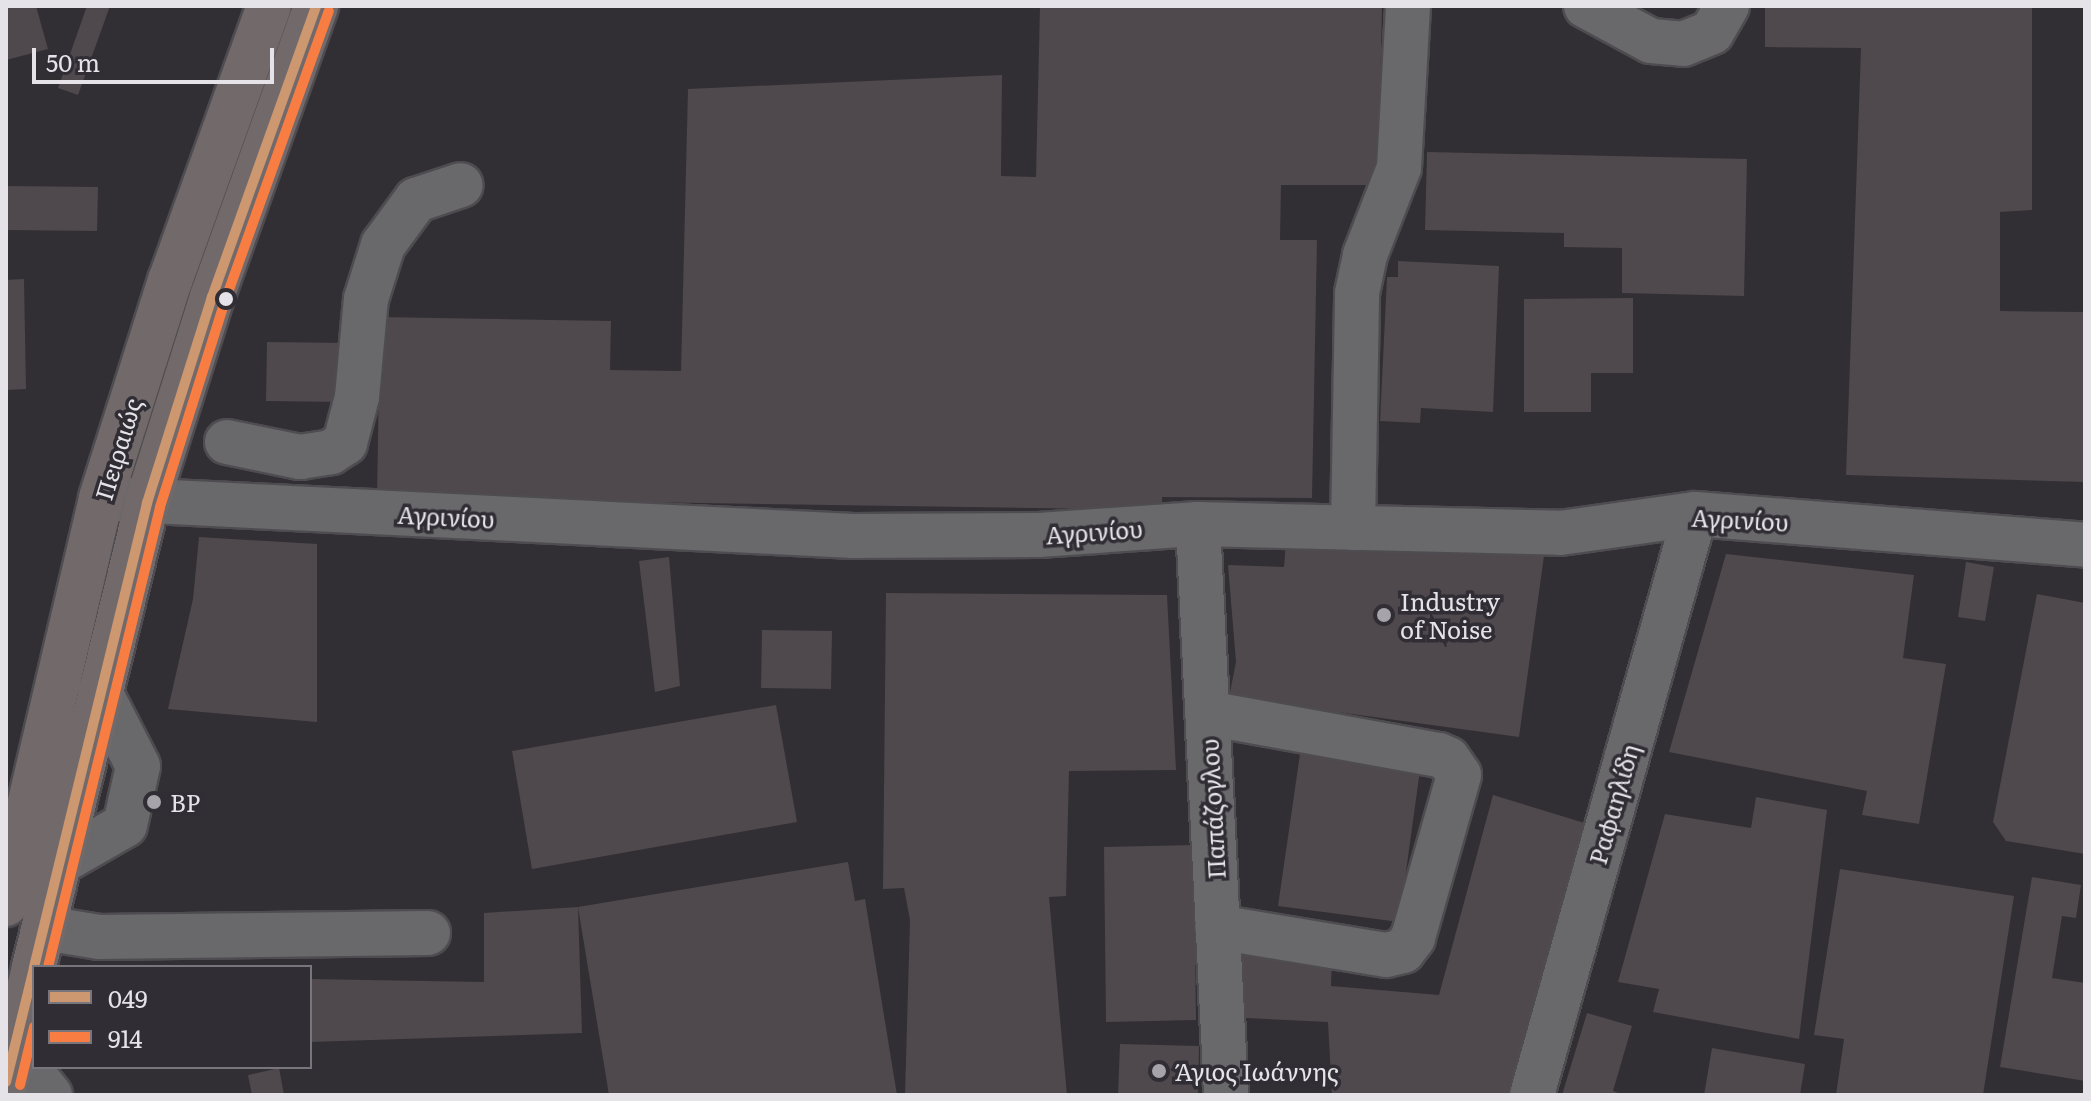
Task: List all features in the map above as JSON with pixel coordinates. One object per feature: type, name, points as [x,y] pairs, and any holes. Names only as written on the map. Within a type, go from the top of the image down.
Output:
[{"type":"main road","name":"Πειραιώς","points":[[6,904],[101,498],[170,281],[269,6]]},
{"type":"main road","name":"Πειραιώς","points":[[37,954],[147,503],[212,297],[316,6]]},
{"type":"main road","name":"Πειραιώς","points":[[10,1066],[32,975]]},
{"type":"street","points":[[1353,528],[1357,293],[1365,255],[1399,168],[1408,6]]},
{"type":"street","points":[[1586,6],[1651,41],[1683,44],[1712,32],[1727,6]]},
{"type":"street","points":[[227,442],[300,457],[331,452],[345,443],[357,397],[366,299],[383,245],[416,200],[461,185]]},
{"type":"street","name":"Αγρινίου","points":[[101,498],[147,503],[853,536],[1039,535],[1198,524],[1560,533],[1695,514],[2085,545]]},
{"type":"street","name":"Ραφαηλίδη","points":[[1532,1095],[1695,514]]},
{"type":"street","name":"Παπάζογλου","points":[[1198,524],[1226,1095]]},
{"type":"street","points":[[1207,713],[1439,755],[1459,775],[1413,938],[1403,951],[1386,955],[1217,927]]},
{"type":"street","points":[[37,954],[99,937],[428,933]]},
{"type":"street","points":[[10,1066],[50,1095]]},
{"type":"building","points":[[6,6],[36,6],[48,49],[6,60]]},
{"type":"building","points":[[87,6],[110,6],[78,95],[58,88]]},
{"type":"building","points":[[1040,6],[1382,6],[1378,185],[1281,185],[1280,240],[1317,240],[1312,498],[1162,497],[1162,510],[377,498],[380,317],[611,321],[610,370],[681,371],[688,89],[1002,75],[1001,176],[1036,177]]},
{"type":"building","points":[[1765,6],[2032,6],[2032,210],[2000,212],[2000,311],[2085,312],[2085,482],[1846,475],[1861,48],[1765,47]]},
{"type":"building","points":[[1427,152],[1747,159],[1744,296],[1622,293],[1622,248],[1564,247],[1564,233],[1425,230]]},
{"type":"building","points":[[6,186],[98,187],[97,231],[6,230]]},
{"type":"building","points":[[1398,261],[1499,266],[1493,412],[1421,408],[1420,423],[1380,421],[1387,277],[1398,277]]},
{"type":"building","points":[[24,279],[26,389],[6,390],[6,280]]},
{"type":"building","points":[[1633,298],[1633,373],[1591,373],[1591,412],[1524,412],[1524,299]]},
{"type":"building","points":[[267,342],[347,343],[346,402],[266,401]]},
{"type":"building","points":[[199,537],[317,544],[317,722],[168,709],[193,599]]},
{"type":"building","name":"Industry of Noise","points":[[1286,542],[1544,556],[1519,737],[1229,697],[1236,662],[1228,565],[1284,567]]},
{"type":"building","points":[[1726,554],[1914,575],[1903,658],[1946,664],[1919,824],[1862,815],[1867,791],[1669,752]]},
{"type":"building","points":[[669,557],[680,686],[655,692],[639,561]]},
{"type":"building","points":[[1966,562],[1994,567],[1985,621],[1958,617]]},
{"type":"building","points":[[886,593],[1167,595],[1176,770],[1069,771],[1066,896],[1049,897],[1067,1095],[905,1095],[910,920],[904,888],[883,889]]},
{"type":"building","points":[[2037,594],[2085,603],[2085,854],[2006,841],[1993,822]]},
{"type":"building","points":[[762,630],[832,631],[831,689],[761,688]]},
{"type":"building","points":[[776,705],[797,822],[532,869],[512,751]]},
{"type":"building","points":[[1301,747],[1421,763],[1399,922],[1278,906]]},
{"type":"building","points":[[1493,795],[1591,825],[1510,1095],[1332,1095],[1328,1022],[1246,1018],[1242,949],[1332,958],[1331,986],[1439,995]]},
{"type":"building","points":[[1756,797],[1827,810],[1799,1039],[1653,1012],[1659,989],[1618,982],[1665,814],[1751,828]]},
{"type":"building","points":[[1194,845],[1196,1020],[1106,1022],[1104,847]]},
{"type":"building","points":[[848,862],[855,901],[865,899],[897,1095],[609,1095],[578,907]]},
{"type":"building","points":[[1840,869],[2014,896],[1983,1095],[1836,1095],[1844,1039],[1814,1035]]},
{"type":"building","points":[[2032,877],[2081,885],[2076,918],[2062,916],[2052,978],[2085,983],[2085,1081],[2000,1067]]},
{"type":"building","points":[[578,907],[582,1033],[312,1042],[312,979],[484,982],[484,913]]},
{"type":"building","points":[[1587,1013],[1632,1026],[1613,1091],[1624,1095],[1562,1095]]},
{"type":"building","name":"Άγιος Ιωάννης","points":[[1120,1044],[1199,1046],[1198,1095],[1118,1095]]},
{"type":"building","points":[[1712,1048],[1805,1064],[1800,1095],[1704,1095]]},
{"type":"building","points":[[279,1069],[284,1095],[252,1095],[248,1075]]},
{"type":"transit line","name":"049","points":[[34,965],[147,503],[212,297],[316,6]]},
{"type":"transit line","name":"914","points":[[48,965],[160,507],[225,301],[329,11]]},
{"type":"transit line","name":"049","points":[[6,1082],[32,976]]},
{"type":"transit line","name":"914","points":[[20,1085],[32,1035]]},
{"type":"place","name":"Industry of Noise","points":[[1384,615]]},
{"type":"place","name":"BP","points":[[154,802]]},
{"type":"place","name":"Άγιος Ιωάννης","points":[[1159,1071]]}]
